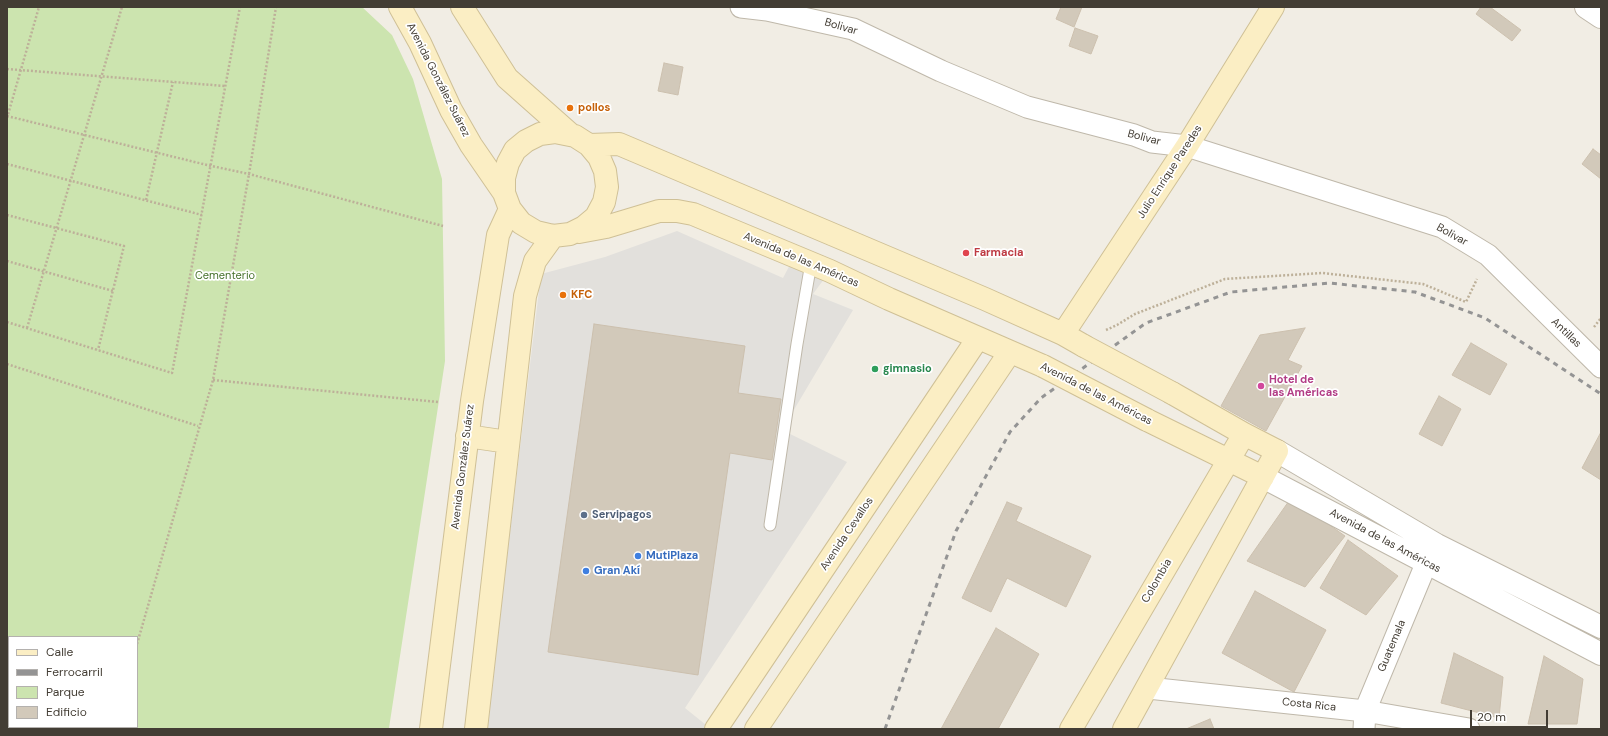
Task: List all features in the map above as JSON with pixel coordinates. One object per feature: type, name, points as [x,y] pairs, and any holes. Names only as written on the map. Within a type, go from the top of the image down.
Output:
[{"type":"main road","name":"Avenida González Suárez","points":[[400,7],[420,43],[451,110],[471,145],[521,223],[536,232],[561,235]]},
{"type":"main road","name":"Avenida González Suárez","points":[[462,7],[508,78],[570,134],[589,145],[599,157],[605,171],[607,187],[604,202],[596,216],[584,227],[561,235],[535,261],[525,296],[476,729]]},
{"type":"main road","name":"Julio Enrique Paredes","points":[[1063,334],[1187,146],[1273,7]]},
{"type":"main road","name":"Avenida González Suárez","points":[[431,729],[467,436],[498,235],[507,201],[506,170],[515,150],[526,141],[540,134],[555,132],[570,134]]},
{"type":"main road","name":"Avenida de las Américas","points":[[589,145],[620,144],[1063,334],[1172,392],[1244,434],[1277,451]]},
{"type":"main road","name":"Avenida de las Américas","points":[[561,235],[606,227],[659,211],[677,211],[693,214],[811,263],[1043,366],[1147,420],[1263,477]]},
{"type":"main road","name":"Avenida Cevallos","points":[[716,729],[782,633],[978,338]]},
{"type":"main road","points":[[756,729],[1010,352]]},
{"type":"main road","name":"Colombia","points":[[1071,729],[1244,434]]},
{"type":"main road","points":[[467,436],[508,442]]},
{"type":"main road","points":[[1124,729],[1148,688],[1277,451]]},
{"type":"main road","points":[[882,482],[910,500]]},
{"type":"main road","points":[[782,633],[810,650]]},
{"type":"street","name":"Bolivar","points":[[741,7],[767,10],[853,29],[941,71],[1028,107],[1134,135],[1152,142],[1187,146],[1442,227],[1488,255],[1531,299]]},
{"type":"street","points":[[1586,7],[1601,17]]},
{"type":"street","name":"Antillas","points":[[1531,299],[1601,367]]},
{"type":"street","name":"Avenida de las Américas","points":[[1277,451],[1437,545],[1601,627]]},
{"type":"street","name":"Avenida de las Américas","points":[[1263,477],[1337,515],[1426,564],[1601,654]]},
{"type":"street","name":"Guatemala","points":[[1364,720],[1426,564]]},
{"type":"street","name":"Costa Rica","points":[[1148,688],[1364,720],[1469,729]]},
{"type":"lane","points":[[770,525],[797,344],[811,263]]},
{"type":"path","points":[[39,7],[7,117],[249,174],[443,226]]},
{"type":"path","points":[[27,328],[122,7]]},
{"type":"path","points":[[7,322],[172,373],[240,7]]},
{"type":"path","points":[[138,640],[198,426],[213,380],[276,7]]},
{"type":"path","points":[[7,69],[225,86]]},
{"type":"path","points":[[146,200],[173,82]]},
{"type":"path","points":[[7,164],[202,215]]},
{"type":"path","points":[[7,214],[124,246],[98,350]]},
{"type":"path","points":[[7,261],[113,291]]},
{"type":"path","points":[[1118,326],[1135,314],[1225,279],[1322,273],[1423,284],[1466,302]]},
{"type":"path","points":[[7,364],[198,426]]},
{"type":"path","points":[[213,380],[438,402]]},
{"type":"green space","name":"Cementerio","points":[[7,7],[362,7],[392,35],[413,79],[442,179],[445,361],[389,728],[7,729]]},
{"type":"shaded area","points":[[677,231],[783,278],[794,257],[830,271],[813,294],[853,310],[782,430],[847,462],[685,708],[711,729],[486,729],[541,274],[605,257]]},
{"type":"building","points":[[1061,7],[1082,7],[1074,27],[1056,19]]},
{"type":"building","points":[[1481,7],[1490,7],[1521,30],[1512,41],[1476,14]]},
{"type":"building","points":[[1075,28],[1098,36],[1091,54],[1069,46]]},
{"type":"building","points":[[664,63],[683,67],[678,95],[658,91]]},
{"type":"building","points":[[1593,149],[1601,155],[1601,179],[1582,164]]},
{"type":"building","name":"MutiPlaza","points":[[594,324],[745,346],[738,393],[781,399],[772,460],[730,453],[698,675],[548,652]]},
{"type":"building","name":"Hotel de las Américas","points":[[1305,328],[1288,360],[1302,366],[1266,431],[1221,406],[1260,335]]},
{"type":"building","points":[[1471,343],[1507,364],[1490,395],[1452,375]]},
{"type":"building","points":[[1439,396],[1461,409],[1442,446],[1419,434]]},
{"type":"building","points":[[1601,432],[1601,480],[1582,468]]},
{"type":"building","points":[[1291,498],[1345,536],[1305,587],[1247,561]]},
{"type":"building","points":[[1007,502],[1022,508],[1016,521],[1091,556],[1066,607],[1007,578],[991,612],[962,598]]},
{"type":"building","points":[[1348,540],[1398,576],[1366,615],[1320,588]]},
{"type":"building","points":[[1255,591],[1326,630],[1294,692],[1222,653]]},
{"type":"building","points":[[996,628],[1039,654],[998,729],[941,729]]},
{"type":"building","points":[[1454,653],[1503,677],[1499,718],[1441,703]]},
{"type":"building","points":[[1544,656],[1583,679],[1577,724],[1528,724]]},
{"type":"building","points":[[1210,719],[1214,729],[1186,729]]},
{"type":"railway","points":[[885,729],[956,531],[1010,432],[1041,398],[1146,323],[1231,292],[1329,283],[1415,292],[1485,318],[1601,394]]},
{"type":"place","name":"pollos","points":[[570,108]]},
{"type":"place","name":"Farmacia","points":[[966,253]]},
{"type":"place","name":"KFC","points":[[563,295]]},
{"type":"place","name":"gimnasio","points":[[875,369]]},
{"type":"place","name":"Hotel de las Américas","points":[[1261,386]]},
{"type":"place","name":"Servipagos","points":[[584,515]]},
{"type":"place","name":"MutiPlaza","points":[[638,556]]},
{"type":"place","name":"Gran Akí","points":[[586,571]]}]
